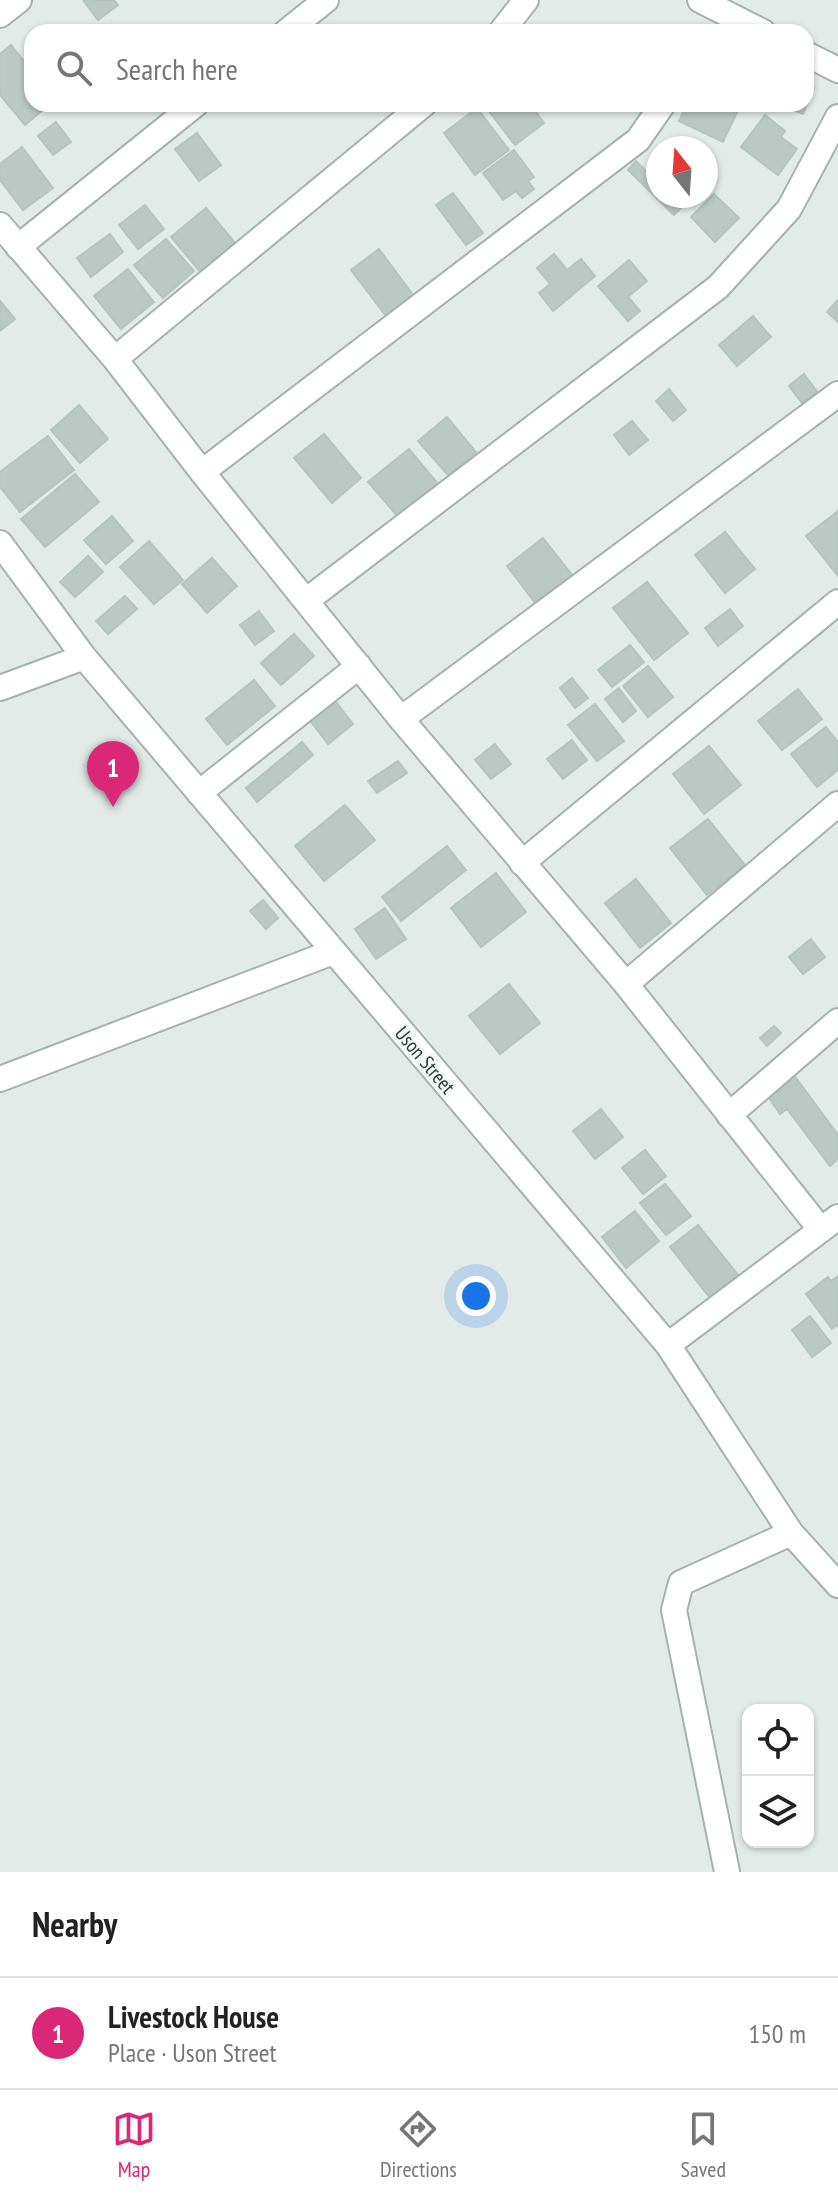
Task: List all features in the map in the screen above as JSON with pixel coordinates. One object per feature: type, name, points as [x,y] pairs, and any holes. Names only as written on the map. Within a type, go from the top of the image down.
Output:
[{"type":"street","points":[[0,15],[19,0]]},
{"type":"street","points":[[296,24],[326,0]]},
{"type":"street","points":[[507,24],[526,0]]},
{"type":"street","points":[[700,0],[720,23]]},
{"type":"street","points":[[814,58],[838,70]]},
{"type":"street","points":[[18,247],[186,112]]},
{"type":"street","points":[[115,359],[414,112]]},
{"type":"street","points":[[202,472],[638,140],[657,112]]},
{"type":"street","points":[[307,600],[718,287],[789,209],[838,117]]},
{"type":"street","points":[[0,225],[115,359],[401,719],[626,984],[729,1115],[829,1223],[668,1345]]},
{"type":"street","points":[[401,719],[838,394]]},
{"type":"street","name":"Uson Street","points":[[0,543],[84,657],[668,1345],[791,1533],[838,1585]]},
{"type":"street","points":[[522,863],[838,602]]},
{"type":"street","points":[[0,688],[84,657]]},
{"type":"street","points":[[199,793],[359,666]]},
{"type":"street","points":[[626,984],[838,804]]},
{"type":"street","points":[[0,1079],[333,952]]},
{"type":"street","points":[[729,1115],[838,1021]]},
{"type":"street","points":[[727,1872],[674,1610],[681,1583],[791,1533]]},
{"type":"building","points":[[83,0],[114,0],[118,5],[98,20]]},
{"type":"building","points":[[11,45],[24,61],[24,112],[40,112],[25,125],[0,95],[0,54]]},
{"type":"building","points":[[472,112],[480,112],[509,150],[475,175],[444,133]]},
{"type":"building","points":[[490,112],[536,112],[544,123],[515,145]]},
{"type":"building","points":[[683,112],[737,112],[723,142],[718,136],[710,136],[679,121]]},
{"type":"building","points":[[765,115],[785,131],[781,137],[797,149],[778,175],[741,147]]},
{"type":"building","points":[[56,122],[71,142],[53,155],[38,136]]},
{"type":"building","points":[[197,133],[221,165],[199,181],[175,149]]},
{"type":"building","points":[[22,147],[53,188],[23,210],[0,180],[0,164]]},
{"type":"building","points":[[514,150],[534,177],[528,181],[534,189],[522,198],[516,191],[503,200],[483,173]]},
{"type":"building","points":[[636,161],[646,171],[646,188],[628,170]]},
{"type":"building","points":[[453,193],[483,233],[466,245],[436,205]]},
{"type":"building","points":[[718,198],[739,218],[715,242],[691,217],[700,208],[718,208]]},
{"type":"building","points":[[145,205],[164,229],[138,249],[119,225]]},
{"type":"building","points":[[206,208],[237,245],[202,274],[171,237]]},
{"type":"building","points":[[667,208],[681,208],[674,215]]},
{"type":"building","points":[[110,234],[123,252],[91,277],[77,258]]},
{"type":"building","points":[[166,239],[194,271],[163,298],[134,265]]},
{"type":"building","points":[[379,249],[416,299],[389,320],[351,270]]},
{"type":"building","points":[[554,254],[567,270],[581,259],[595,276],[553,311],[539,293],[550,284],[537,268]]},
{"type":"building","points":[[629,260],[647,281],[628,297],[640,311],[628,321],[598,286]]},
{"type":"building","points":[[128,269],[154,302],[121,329],[94,296]]},
{"type":"building","points":[[838,300],[838,322],[827,312]]},
{"type":"building","points":[[0,301],[15,319],[0,331]]},
{"type":"building","points":[[753,316],[771,337],[737,366],[719,345]]},
{"type":"building","points":[[804,374],[817,391],[802,403],[789,386]]},
{"type":"building","points":[[669,389],[686,410],[673,421],[656,401]]},
{"type":"building","points":[[79,405],[108,439],[80,463],[51,430]]},
{"type":"building","points":[[447,417],[476,452],[448,475],[418,441]]},
{"type":"building","points":[[632,421],[648,440],[629,455],[614,435]]},
{"type":"building","points":[[324,434],[361,478],[332,503],[294,458]]},
{"type":"building","points":[[48,436],[74,470],[20,512],[0,487],[0,472]]},
{"type":"building","points":[[409,449],[439,485],[399,518],[368,482]]},
{"type":"building","points":[[75,474],[99,502],[45,547],[21,519]]},
{"type":"building","points":[[838,511],[838,576],[806,536]]},
{"type":"building","points":[[112,516],[133,541],[106,564],[84,540]]},
{"type":"building","points":[[725,532],[755,569],[725,593],[695,555]]},
{"type":"building","points":[[543,538],[580,585],[543,613],[507,566]]},
{"type":"building","points":[[149,541],[183,580],[154,604],[120,567]]},
{"type":"building","points":[[88,556],[103,572],[75,597],[60,582]]},
{"type":"building","points":[[212,558],[237,586],[207,613],[182,584]]},
{"type":"building","points":[[647,582],[688,633],[654,660],[613,608]]},
{"type":"building","points":[[125,596],[137,609],[108,634],[96,621]]},
{"type":"building","points":[[730,609],[743,626],[718,646],[705,628]]},
{"type":"building","points":[[259,611],[274,631],[255,645],[240,625]]},
{"type":"building","points":[[294,634],[314,656],[281,685],[261,663]]},
{"type":"building","points":[[630,645],[644,662],[612,687],[598,670]]},
{"type":"building","points":[[648,666],[673,697],[648,717],[623,686]]},
{"type":"building","points":[[572,678],[588,698],[575,708],[560,688]]},
{"type":"building","points":[[254,680],[275,706],[227,745],[206,719]]},
{"type":"building","points":[[619,688],[636,711],[623,722],[605,699]]},
{"type":"building","points":[[798,689],[822,719],[782,750],[758,721]]},
{"type":"building","points":[[333,698],[353,724],[328,744],[308,718]]},
{"type":"building","points":[[595,704],[624,741],[597,761],[568,725]]},
{"type":"building","points":[[826,727],[838,742],[838,770],[817,787],[791,754]]},
{"type":"building","points":[[572,740],[587,760],[563,779],[547,759]]},
{"type":"building","points":[[302,742],[313,755],[257,802],[246,788]]},
{"type":"building","points":[[495,744],[511,764],[491,779],[475,760]]},
{"type":"building","points":[[709,746],[741,785],[704,814],[673,774]]},
{"type":"building","points":[[398,761],[407,773],[377,793],[368,781]]},
{"type":"building","points":[[345,805],[375,840],[324,881],[295,846]]},
{"type":"building","points":[[708,819],[745,865],[707,895],[670,848]]},
{"type":"building","points":[[447,846],[466,870],[401,921],[382,897]]},
{"type":"building","points":[[496,873],[526,912],[481,947],[451,908]]},
{"type":"building","points":[[636,879],[671,923],[640,948],[605,903]]},
{"type":"building","points":[[263,900],[278,918],[266,929],[250,911]]},
{"type":"building","points":[[385,908],[406,939],[376,959],[355,929]]},
{"type":"building","points":[[811,939],[825,957],[803,974],[789,957]]},
{"type":"building","points":[[509,984],[540,1023],[500,1054],[469,1016]]},
{"type":"building","points":[[774,1026],[781,1033],[767,1046],[760,1038]]},
{"type":"building","points":[[794,1075],[838,1135],[838,1159],[830,1166],[787,1109],[780,1114],[767,1095]]},
{"type":"building","points":[[601,1109],[623,1137],[595,1159],[573,1131]]},
{"type":"building","points":[[645,1150],[666,1176],[643,1194],[622,1168]]},
{"type":"building","points":[[665,1184],[691,1216],[666,1235],[640,1203]]},
{"type":"building","points":[[635,1211],[659,1241],[626,1268],[602,1237]]},
{"type":"building","points":[[698,1225],[739,1276],[710,1298],[670,1247]]},
{"type":"building","points":[[838,1276],[838,1327],[836,1325],[832,1329],[806,1294],[828,1277],[831,1281]]},
{"type":"building","points":[[810,1316],[831,1343],[812,1357],[792,1330]]},
{"type":"place","name":"Livestock House","points":[[113,807]]}]
